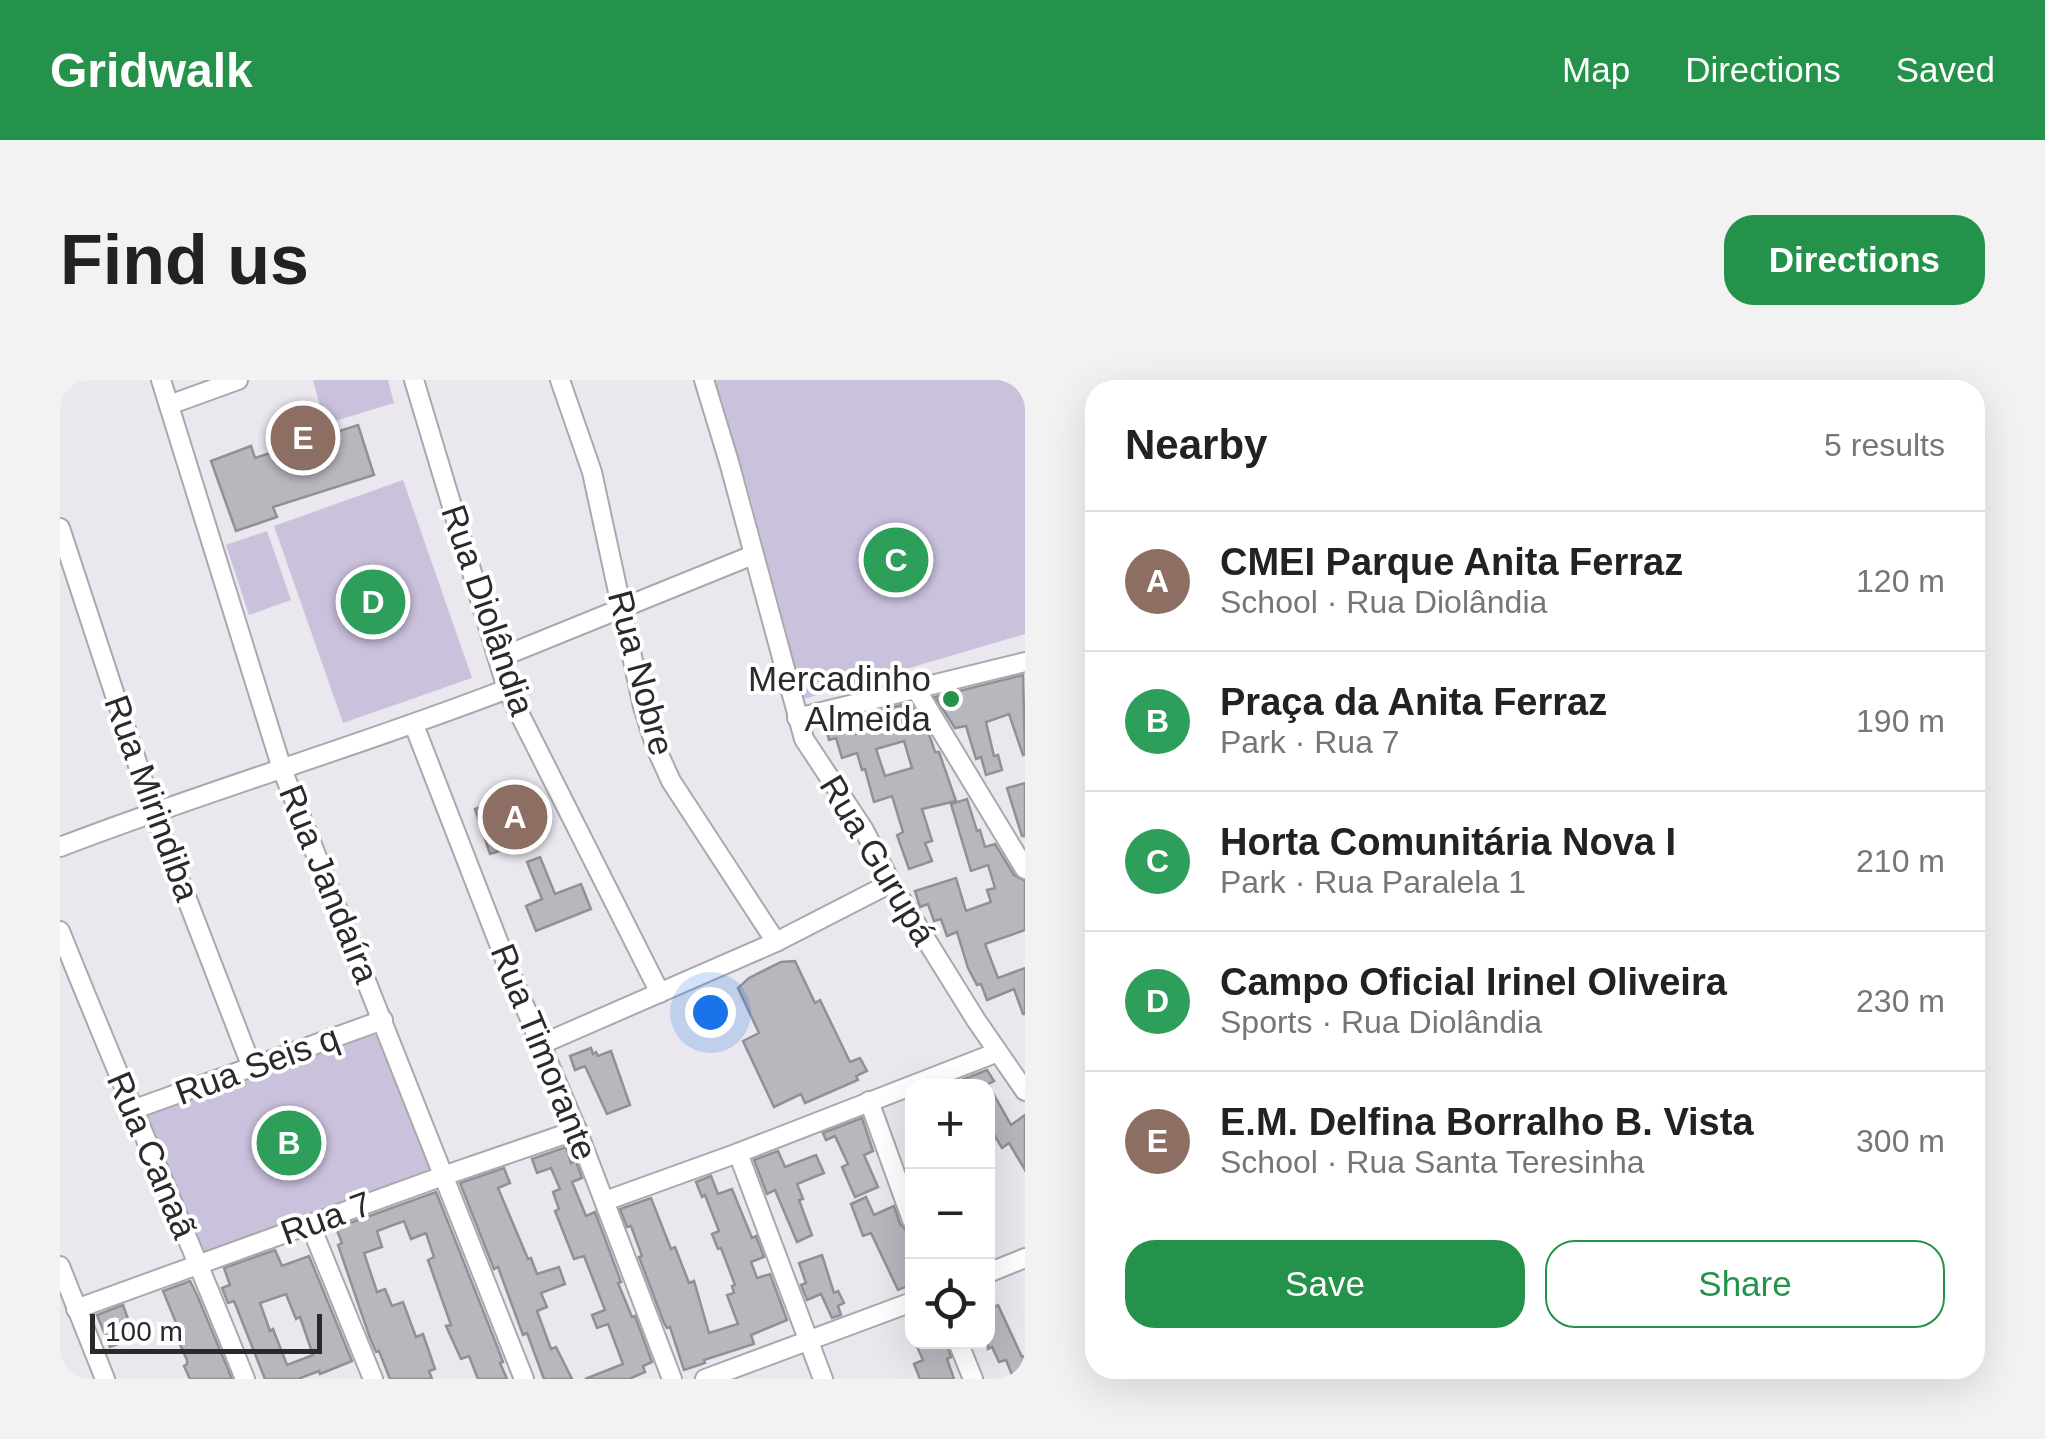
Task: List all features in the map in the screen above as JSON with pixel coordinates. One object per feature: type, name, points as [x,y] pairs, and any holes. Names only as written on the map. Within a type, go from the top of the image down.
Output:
[{"type":"street","name":"Rua Jandaíra","points":[[161,380],[282,770],[524,1379]]},
{"type":"street","points":[[169,405],[238,380]]},
{"type":"street","name":"Rua Diolândia","points":[[414,380],[508,689],[660,993]]},
{"type":"street","name":"Rua Nobre","points":[[560,380],[592,472],[656,748],[672,781],[776,942]]},
{"type":"street","name":"Rua Gurupá","points":[[704,380],[804,739],[864,830],[890,884],[1025,1091]]},
{"type":"street","name":"Rua Mirindiba","points":[[60,528],[153,811],[252,1065]]},
{"type":"street","points":[[499,658],[753,555]]},
{"type":"street","points":[[797,718],[1025,662]]},
{"type":"street","points":[[60,846],[508,689]]},
{"type":"street","points":[[916,689],[1025,869]]},
{"type":"street","name":"Rua Timorante","points":[[414,725],[508,967],[578,1130],[672,1379]]},
{"type":"street","points":[[542,1044],[776,942],[890,884]]},
{"type":"street","name":"Rua Canaã","points":[[60,931],[245,1379]]},
{"type":"street","name":"Rua Seis q","points":[[132,1110],[383,1020]]},
{"type":"street","points":[[605,1201],[998,1052]]},
{"type":"street","points":[[869,1102],[905,1201]]},
{"type":"street","name":"Rua 7","points":[[76,1309],[578,1130]]},
{"type":"street","points":[[738,1153],[823,1379]]},
{"type":"street","points":[[310,1224],[374,1379]]},
{"type":"street","points":[[995,1270],[1025,1258]]},
{"type":"street","points":[[60,1266],[105,1379]]},
{"type":"street","points":[[705,1379],[905,1305]]},
{"type":"street","points":[[961,1349],[972,1379]]},
{"type":"shaded area","points":[[313,380],[388,380],[394,403],[325,424]]},
{"type":"shaded area","points":[[712,380],[1025,380],[1025,634],[804,699],[747,486]]},
{"type":"shaded area","points":[[403,480],[472,678],[343,723],[274,526]]},
{"type":"shaded area","points":[[267,531],[291,600],[249,615],[226,545]]},
{"type":"shaded area","points":[[373,1035],[380,1036],[431,1167],[426,1175],[210,1253],[198,1247],[147,1119],[153,1108]]},
{"type":"building","points":[[358,425],[374,475],[273,507],[277,517],[236,531],[211,461],[251,446],[255,458]]},
{"type":"building","points":[[1023,675],[1025,754],[1009,714],[986,722],[994,756],[998,755],[1002,770],[986,775],[981,757],[976,759],[966,726],[955,728],[935,697]]},
{"type":"building","points":[[910,703],[935,752],[939,752],[956,801],[922,809],[932,841],[925,843],[932,861],[909,869],[897,835],[903,832],[892,796],[874,802],[857,753],[842,758],[836,738],[829,740],[825,724],[851,718],[856,734],[887,724],[882,710]],"holes":[[[904,741],[912,768],[885,776],[876,749]]]},
{"type":"building","points":[[1025,783],[1025,836],[1022,836],[1007,788]]},
{"type":"building","points":[[509,797],[524,843],[490,854],[475,809]]},
{"type":"building","points":[[967,799],[985,847],[995,844],[1014,875],[1025,881],[1025,930],[985,944],[998,978],[1025,968],[1025,1014],[1014,989],[987,1000],[981,984],[977,985],[968,968],[957,932],[947,936],[941,919],[934,921],[928,904],[920,907],[915,891],[956,878],[966,911],[991,902],[987,890],[995,888],[988,865],[971,871],[951,804]]},
{"type":"building","points":[[540,857],[555,894],[581,884],[591,909],[536,931],[526,906],[542,899],[527,862]]},
{"type":"building","points":[[795,961],[815,1003],[820,1000],[850,1062],[860,1058],[867,1071],[856,1076],[858,1080],[805,1103],[801,1094],[774,1107],[743,1041],[759,1033],[738,988],[781,962]]},
{"type":"building","points":[[591,1048],[598,1056],[611,1051],[630,1105],[607,1114],[585,1066],[575,1070],[570,1056]]},
{"type":"building","points":[[987,1070],[993,1079],[964,1079]]},
{"type":"building","points":[[995,1096],[1011,1125],[1025,1115],[1025,1170],[1009,1143],[1002,1148],[995,1136]]},
{"type":"building","points":[[862,1118],[873,1151],[864,1155],[878,1187],[855,1197],[842,1167],[848,1164],[835,1136],[826,1140],[823,1133]]},
{"type":"building","points":[[566,1147],[582,1178],[572,1182],[586,1216],[595,1212],[621,1282],[618,1283],[652,1362],[643,1366],[645,1372],[629,1379],[585,1379],[623,1364],[608,1324],[597,1328],[592,1315],[605,1310],[584,1256],[574,1259],[555,1211],[559,1209],[553,1192],[560,1189],[551,1168],[537,1173],[532,1159]]},
{"type":"building","points":[[778,1151],[785,1167],[816,1155],[824,1173],[797,1184],[812,1235],[797,1242],[775,1190],[767,1194],[754,1160]]},
{"type":"building","points":[[504,1168],[510,1183],[498,1188],[528,1259],[531,1258],[537,1274],[559,1267],[565,1284],[541,1293],[547,1307],[537,1311],[551,1349],[556,1347],[572,1379],[544,1379],[460,1183]]},
{"type":"building","points":[[711,1176],[718,1194],[732,1189],[764,1257],[751,1262],[757,1278],[770,1274],[787,1320],[751,1335],[754,1344],[684,1370],[639,1257],[642,1256],[631,1226],[627,1227],[620,1209],[651,1198],[671,1249],[675,1247],[689,1283],[694,1281],[709,1333],[738,1324],[727,1295],[734,1293],[735,1285],[712,1234],[719,1231],[696,1182]]},
{"type":"building","points":[[436,1192],[507,1379],[478,1379],[469,1356],[461,1359],[446,1326],[451,1325],[428,1260],[434,1257],[426,1233],[411,1239],[404,1221],[377,1231],[382,1247],[364,1253],[377,1292],[385,1289],[392,1306],[403,1302],[416,1337],[423,1334],[435,1369],[429,1371],[432,1379],[390,1379],[370,1338],[338,1245],[342,1243],[336,1228]]},
{"type":"building","points":[[866,1197],[874,1215],[894,1206],[905,1229],[905,1287],[898,1290],[871,1233],[863,1236],[851,1204]]},
{"type":"building","points":[[275,1250],[282,1266],[309,1256],[352,1361],[298,1379],[265,1379],[234,1301],[228,1303],[222,1288],[230,1285],[224,1268]],"holes":[[[286,1294],[296,1319],[300,1317],[313,1355],[287,1365],[260,1303]]]},
{"type":"building","points":[[822,1255],[834,1293],[838,1291],[844,1303],[838,1306],[841,1315],[832,1318],[821,1294],[807,1300],[801,1285],[806,1283],[799,1263]]},
{"type":"building","points":[[190,1281],[232,1379],[190,1379],[184,1366],[187,1360],[172,1327],[177,1325],[163,1291]]},
{"type":"building","points":[[123,1305],[129,1335],[122,1338],[124,1342],[110,1347],[97,1315]]},
{"type":"building","points":[[998,1305],[1022,1357],[1025,1356],[1025,1372],[1013,1377],[1006,1360],[999,1362],[993,1349]]},
{"type":"building","points":[[918,1349],[948,1349],[951,1357],[947,1359],[954,1379],[920,1379],[914,1364],[923,1360]]},
{"type":"place","name":"E.M. Delfina Borralho B. Vista","points":[[303,438]]},
{"type":"place","name":"Horta Comunitária Nova I","points":[[896,560]]},
{"type":"place","name":"Campo Oficial Irinel Oliveira","points":[[373,602]]},
{"type":"place","name":"Mercadinho Almeida","points":[[951,699]]},
{"type":"place","name":"CMEI Parque Anita Ferraz","points":[[515,817]]},
{"type":"place","name":"Praça da Anita Ferraz","points":[[289,1143]]}]
